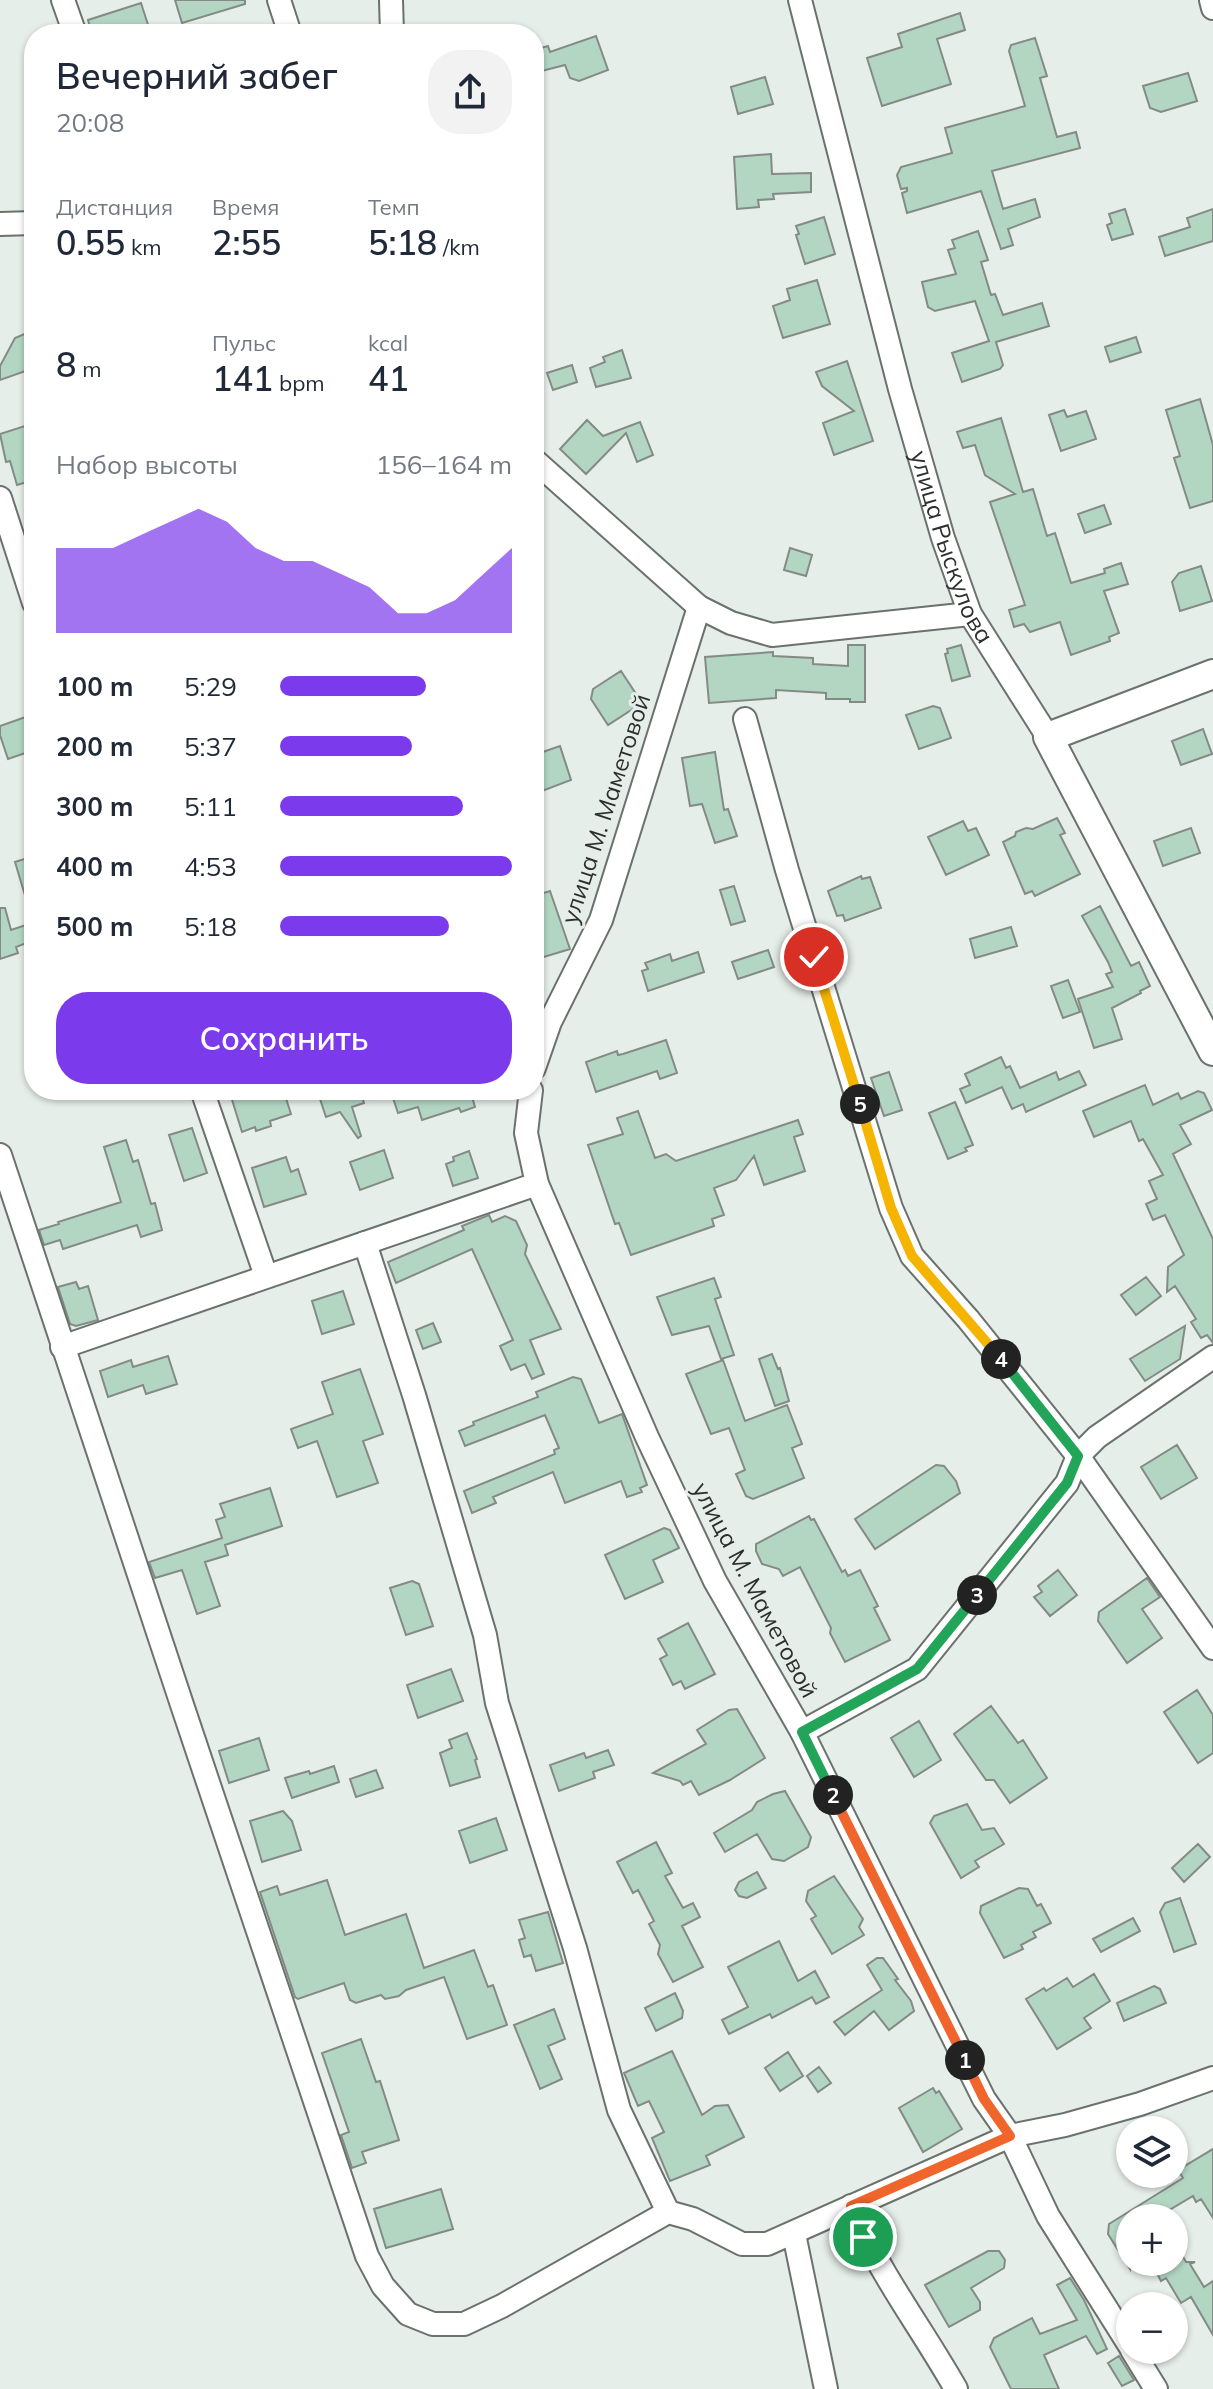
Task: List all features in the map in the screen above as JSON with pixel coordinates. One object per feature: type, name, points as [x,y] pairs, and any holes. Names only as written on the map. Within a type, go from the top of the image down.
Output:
[{"type":"street","points":[[63,0],[71,24]]},
{"type":"street","points":[[279,0],[287,24]]},
{"type":"street","points":[[391,0],[392,24]]},
{"type":"street","name":"улица Рыскулова","points":[[800,0],[900,389],[943,538],[970,614],[1048,737],[1213,1051]]},
{"type":"street","points":[[1211,0],[1213,8]]},
{"type":"street","points":[[0,224],[24,223]]},
{"type":"street","points":[[544,469],[699,607],[731,623],[772,635],[970,614]]},
{"type":"street","points":[[0,498],[24,572]]},
{"type":"street","name":"улица М. Маметовой","points":[[544,1019],[601,920],[699,607]]},
{"type":"street","points":[[1048,737],[1213,674]]},
{"type":"street","points":[[745,719],[787,870],[891,1208],[912,1256],[968,1319],[1078,1456],[1213,1648]]},
{"type":"street","points":[[205,1100],[266,1276]]},
{"type":"street","name":"улица М. Маметовой","points":[[530,1100],[526,1133],[537,1184],[647,1437],[715,1581],[802,1732],[984,2099],[1010,2136],[1048,2216],[1116,2324]]},
{"type":"street","points":[[0,1155],[367,2256],[383,2286],[408,2314],[433,2324],[464,2324],[668,2212],[693,2219],[742,2244],[767,2244],[1010,2136],[1065,2125],[1140,2104],[1213,2078]]},
{"type":"street","points":[[62,1347],[537,1184]]},
{"type":"street","points":[[365,1243],[485,1635],[497,1703],[575,1948],[619,2110],[668,2212]]},
{"type":"street","points":[[802,1732],[917,1669],[1067,1483],[1078,1456],[1097,1437],[1213,1357]]},
{"type":"street","points":[[851,2206],[863,2237],[956,2389]]},
{"type":"street","points":[[794,2234],[826,2389]]},
{"type":"street","name":"улица М. Маметовой","points":[[1141,2364],[1156,2389]]},
{"type":"building","points":[[175,0],[245,0],[245,4],[182,23]]},
{"type":"building","points":[[141,3],[148,24],[89,24],[88,20]]},
{"type":"building","points":[[960,13],[965,30],[937,39],[951,84],[882,106],[867,58],[902,47],[898,34]]},
{"type":"building","points":[[596,36],[608,70],[579,81],[570,78],[565,65],[544,70],[544,47],[548,46],[550,52]]},
{"type":"building","points":[[1035,38],[1047,76],[1040,78],[1057,137],[1076,132],[1080,148],[992,171],[1003,209],[1035,199],[1040,217],[1008,229],[1013,245],[1001,249],[981,191],[907,213],[902,193],[907,188],[901,189],[897,175],[901,167],[952,153],[945,128],[1025,106],[1009,51],[1011,45]]},
{"type":"building","points":[[1188,73],[1197,101],[1161,112],[1150,108],[1143,86]]},
{"type":"building","points":[[765,77],[773,104],[738,114],[731,87]]},
{"type":"building","points":[[771,154],[772,174],[811,173],[811,192],[773,194],[774,199],[758,200],[759,207],[737,209],[734,157]]},
{"type":"building","points":[[1125,209],[1133,234],[1112,240],[1107,225],[1112,223],[1109,214]]},
{"type":"building","points":[[1213,209],[1213,241],[1165,256],[1159,237],[1190,227],[1187,218]]},
{"type":"building","points":[[824,217],[835,254],[805,264],[796,226]]},
{"type":"building","points":[[978,231],[988,260],[981,262],[991,295],[995,294],[1003,315],[1042,303],[1049,326],[996,342],[1003,365],[1000,369],[962,382],[952,353],[989,341],[975,301],[935,311],[928,307],[922,282],[956,274],[948,250],[955,248],[952,240]]},
{"type":"building","points":[[817,280],[830,324],[783,338],[773,306],[790,300],[787,289]]},
{"type":"building","points":[[24,334],[24,372],[0,380],[0,366],[15,338]]},
{"type":"building","points":[[1136,337],[1141,352],[1110,362],[1105,347]]},
{"type":"building","points":[[622,350],[631,378],[596,387],[590,368],[605,362],[603,357]]},
{"type":"building","points":[[847,361],[873,441],[834,455],[823,423],[854,411],[822,386],[816,372]]},
{"type":"building","points":[[572,365],[577,382],[553,390],[547,373]]},
{"type":"building","points":[[1200,399],[1213,445],[1213,501],[1190,508],[1174,458],[1180,456],[1166,410]]},
{"type":"building","points":[[1064,410],[1067,417],[1086,411],[1096,439],[1061,451],[1049,415]]},
{"type":"building","points":[[1001,418],[1023,492],[1033,489],[1047,536],[1055,533],[1071,583],[1105,573],[1104,569],[1121,563],[1128,584],[1104,591],[1119,633],[1109,637],[1110,641],[1071,655],[1060,622],[1030,632],[1024,624],[1014,627],[1009,610],[1025,605],[990,502],[1015,494],[985,475],[975,445],[963,448],[957,432]]},
{"type":"building","points":[[587,420],[603,436],[640,422],[653,455],[637,462],[626,433],[586,474],[560,449]]},
{"type":"building","points":[[24,426],[24,483],[17,485],[10,461],[6,462],[0,434]]},
{"type":"building","points":[[1104,505],[1111,524],[1085,533],[1078,514]]},
{"type":"building","points":[[790,548],[812,555],[806,576],[784,570]]},
{"type":"building","points":[[1201,566],[1212,601],[1180,611],[1172,582],[1179,573]]},
{"type":"building","points":[[848,645],[865,645],[865,702],[826,699],[826,693],[776,690],[776,698],[709,703],[705,657],[773,652],[773,656],[813,658],[813,664],[848,666]]},
{"type":"building","points":[[961,645],[970,676],[952,681],[945,654],[948,653],[947,649]]},
{"type":"building","points":[[621,671],[642,703],[608,725],[591,699],[593,689]]},
{"type":"building","points":[[933,706],[940,708],[951,738],[919,749],[906,715]]},
{"type":"building","points":[[24,718],[24,753],[8,759],[0,726]]},
{"type":"building","points":[[1203,729],[1212,754],[1181,765],[1172,741]]},
{"type":"building","points":[[560,746],[571,780],[544,790],[544,752]]},
{"type":"building","points":[[715,752],[724,810],[728,809],[737,836],[715,843],[702,804],[690,806],[682,758]]},
{"type":"building","points":[[1057,818],[1065,833],[1060,835],[1080,874],[1035,896],[1032,891],[1025,894],[1003,842],[1015,836],[1016,832],[1033,829]]},
{"type":"building","points":[[963,821],[968,831],[976,828],[989,855],[946,875],[928,837]]},
{"type":"building","points":[[1191,828],[1200,853],[1163,866],[1154,841]]},
{"type":"building","points":[[24,859],[24,892],[15,862]]},
{"type":"building","points":[[861,876],[862,879],[870,877],[881,908],[845,921],[843,915],[837,916],[828,891]]},
{"type":"building","points":[[734,886],[745,921],[731,925],[720,890]]},
{"type":"building","points":[[550,891],[570,949],[544,957],[544,893]]},
{"type":"building","points":[[1100,906],[1131,966],[1139,962],[1150,986],[1112,1008],[1122,1039],[1094,1048],[1078,999],[1113,987],[1106,974],[1112,972],[1108,962],[1082,916]]},
{"type":"building","points":[[0,908],[5,908],[11,930],[24,926],[24,944],[16,947],[18,953],[0,959]]},
{"type":"building","points":[[1011,927],[1017,946],[975,958],[970,939]]},
{"type":"building","points":[[768,950],[774,967],[738,979],[732,962]]},
{"type":"building","points":[[698,952],[704,972],[648,991],[642,971],[648,969],[645,963],[670,954],[672,961]]},
{"type":"building","points":[[1068,980],[1080,1012],[1063,1018],[1051,986]]},
{"type":"building","points":[[666,1040],[677,1073],[660,1079],[657,1071],[596,1092],[586,1062]]},
{"type":"building","points":[[1001,1057],[1006,1068],[1010,1066],[1020,1088],[1056,1072],[1059,1080],[1079,1071],[1086,1085],[1026,1112],[1023,1104],[1012,1109],[1002,1087],[966,1103],[960,1089],[970,1085],[965,1074]]},
{"type":"building","points":[[889,1072],[902,1110],[884,1116],[871,1078]]},
{"type":"building","points":[[1145,1085],[1153,1105],[1178,1093],[1181,1099],[1198,1091],[1204,1093],[1212,1110],[1180,1125],[1191,1144],[1173,1154],[1213,1239],[1213,1343],[1207,1335],[1201,1338],[1191,1322],[1196,1319],[1175,1286],[1167,1292],[1168,1267],[1184,1255],[1165,1215],[1153,1220],[1146,1204],[1157,1199],[1149,1181],[1163,1175],[1143,1139],[1139,1141],[1131,1121],[1094,1137],[1083,1111]]},
{"type":"building","points":[[232,1100],[287,1100],[291,1114],[270,1121],[271,1126],[242,1132]]},
{"type":"building","points":[[320,1100],[363,1100],[364,1103],[352,1107],[361,1136],[358,1138],[340,1112],[326,1117]]},
{"type":"building","points":[[394,1100],[473,1100],[475,1107],[461,1112],[459,1108],[422,1120],[418,1107],[398,1113]]},
{"type":"building","points":[[955,1102],[973,1145],[948,1159],[929,1113]]},
{"type":"building","points":[[638,1111],[655,1158],[666,1154],[676,1161],[798,1120],[803,1134],[794,1137],[805,1171],[764,1185],[754,1156],[736,1180],[714,1188],[724,1215],[712,1219],[714,1226],[631,1255],[619,1223],[615,1224],[588,1145],[623,1134],[617,1118]]},
{"type":"building","points":[[192,1128],[207,1173],[184,1181],[169,1135]]},
{"type":"building","points":[[126,1140],[133,1162],[138,1160],[162,1230],[141,1237],[137,1225],[63,1249],[60,1240],[44,1245],[39,1230],[121,1202],[104,1147]]},
{"type":"building","points":[[384,1150],[393,1178],[360,1190],[350,1162]]},
{"type":"building","points":[[469,1151],[478,1178],[453,1186],[446,1164],[454,1161],[453,1157]]},
{"type":"building","points":[[286,1157],[291,1172],[298,1169],[306,1194],[264,1207],[252,1168]]},
{"type":"building","points":[[489,1215],[492,1222],[505,1216],[516,1221],[527,1245],[525,1254],[561,1329],[530,1340],[544,1374],[532,1379],[525,1364],[511,1370],[500,1346],[513,1340],[472,1249],[396,1283],[388,1262],[464,1230],[462,1226]]},
{"type":"building","points":[[1146,1277],[1161,1296],[1136,1315],[1121,1295]]},
{"type":"building","points":[[714,1278],[721,1297],[715,1299],[734,1355],[721,1359],[709,1326],[672,1335],[657,1297]]},
{"type":"building","points":[[76,1282],[79,1289],[88,1286],[98,1320],[76,1326],[70,1324],[58,1287]]},
{"type":"building","points":[[343,1291],[354,1324],[322,1334],[312,1301]]},
{"type":"building","points":[[433,1323],[441,1342],[423,1349],[416,1330]]},
{"type":"building","points":[[1185,1326],[1180,1359],[1145,1381],[1130,1359]]},
{"type":"building","points":[[772,1354],[780,1368],[789,1401],[775,1406],[759,1359]]},
{"type":"building","points":[[168,1356],[177,1384],[146,1394],[143,1385],[108,1397],[100,1371],[131,1360],[133,1367]]},
{"type":"building","points":[[723,1360],[745,1421],[787,1405],[802,1444],[792,1448],[804,1478],[753,1499],[746,1496],[736,1474],[745,1470],[729,1428],[711,1434],[686,1374]]},
{"type":"building","points":[[360,1369],[383,1434],[363,1441],[378,1483],[337,1497],[317,1441],[298,1448],[291,1429],[333,1414],[322,1382]]},
{"type":"building","points":[[573,1377],[581,1379],[599,1423],[622,1414],[647,1485],[640,1488],[642,1492],[627,1497],[621,1481],[565,1503],[553,1472],[493,1497],[496,1503],[472,1513],[464,1491],[555,1454],[554,1450],[559,1448],[545,1415],[465,1446],[459,1431],[474,1425],[473,1422],[538,1397],[536,1392]]},
{"type":"building","points":[[1177,1445],[1197,1478],[1161,1499],[1141,1467]]},
{"type":"building","points":[[936,1465],[944,1466],[956,1481],[960,1493],[875,1549],[855,1519]]},
{"type":"building","points":[[270,1488],[282,1526],[225,1545],[228,1555],[205,1562],[220,1606],[197,1614],[182,1570],[155,1578],[149,1562],[222,1538],[216,1520],[225,1517],[220,1504]]},
{"type":"building","points":[[809,1516],[811,1520],[814,1519],[842,1572],[845,1570],[848,1576],[860,1570],[890,1640],[845,1662],[800,1567],[783,1576],[779,1569],[762,1564],[756,1551],[756,1544]]},
{"type":"building","points":[[664,1528],[670,1530],[679,1548],[653,1560],[663,1582],[625,1599],[605,1555]]},
{"type":"building","points":[[1058,1570],[1077,1595],[1050,1616],[1034,1597],[1042,1592],[1038,1586]]},
{"type":"building","points":[[1147,1578],[1160,1597],[1142,1609],[1162,1638],[1127,1663],[1098,1621],[1099,1612]]},
{"type":"building","points":[[412,1581],[419,1584],[433,1626],[406,1635],[390,1588]]},
{"type":"building","points":[[688,1623],[715,1674],[685,1689],[681,1681],[673,1685],[660,1659],[667,1655],[658,1639]]},
{"type":"building","points":[[451,1669],[463,1701],[418,1718],[407,1685]]},
{"type":"building","points":[[1197,1690],[1213,1715],[1213,1753],[1198,1763],[1164,1712]]},
{"type":"building","points":[[991,1706],[1018,1743],[1023,1740],[1047,1778],[1010,1803],[994,1780],[986,1780],[954,1734]]},
{"type":"building","points":[[737,1709],[765,1758],[699,1795],[691,1781],[683,1785],[680,1781],[653,1773],[706,1744],[697,1730],[729,1710]]},
{"type":"building","points":[[919,1721],[941,1760],[914,1777],[891,1738]]},
{"type":"building","points":[[467,1733],[480,1777],[450,1786],[440,1753],[452,1748],[449,1740]]},
{"type":"building","points":[[259,1738],[269,1770],[229,1783],[219,1751]]},
{"type":"building","points":[[608,1750],[614,1765],[593,1772],[595,1778],[559,1791],[550,1765],[584,1753],[586,1758]]},
{"type":"building","points":[[334,1766],[339,1782],[292,1798],[285,1778]]},
{"type":"building","points":[[376,1770],[383,1788],[356,1797],[350,1779]]},
{"type":"building","points":[[785,1791],[811,1837],[808,1847],[784,1861],[772,1859],[757,1834],[725,1852],[714,1833],[752,1810],[757,1802]]},
{"type":"building","points":[[967,1804],[982,1830],[994,1828],[1004,1844],[975,1861],[979,1867],[961,1878],[930,1823],[934,1816]]},
{"type":"building","points":[[283,1811],[292,1821],[301,1850],[262,1862],[250,1821]]},
{"type":"building","points":[[496,1818],[507,1850],[470,1863],[459,1831]]},
{"type":"building","points":[[656,1842],[672,1873],[665,1876],[683,1908],[693,1903],[700,1917],[682,1926],[703,1967],[673,1982],[658,1954],[660,1945],[649,1924],[654,1921],[638,1890],[633,1893],[617,1862]]},
{"type":"building","points":[[1198,1844],[1210,1857],[1184,1882],[1172,1868]]},
{"type":"building","points":[[757,1872],[766,1888],[747,1898],[739,1896],[735,1890],[739,1882]]},
{"type":"building","points":[[834,1876],[863,1919],[859,1927],[864,1935],[832,1954],[811,1919],[816,1916],[806,1901],[808,1891]]},
{"type":"building","points":[[327,1880],[345,1935],[406,1914],[424,1968],[474,1950],[488,1987],[493,1985],[507,2025],[467,2039],[444,1977],[406,1990],[399,1996],[385,1999],[381,1995],[356,2003],[350,2000],[344,1983],[298,1999],[295,1997],[260,1892],[277,1886],[280,1895]]},
{"type":"building","points":[[1019,1888],[1028,1889],[1051,1923],[1033,1932],[1036,1937],[1021,1945],[1023,1949],[1004,1958],[980,1913],[981,1906]]},
{"type":"building","points":[[1180,1898],[1196,1944],[1174,1952],[1160,1912],[1165,1903]]},
{"type":"building","points":[[548,1912],[563,1963],[536,1971],[531,1955],[524,1957],[519,1940],[525,1938],[519,1920]]},
{"type":"building","points":[[1133,1918],[1140,1931],[1101,1952],[1093,1939]]},
{"type":"building","points":[[779,1941],[798,1981],[815,1971],[829,1997],[816,2004],[812,1997],[772,2018],[770,2014],[729,2034],[722,2020],[748,2007],[728,1967]]},
{"type":"building","points":[[877,1958],[883,1958],[898,1979],[895,1980],[911,2001],[914,2011],[889,2030],[874,2011],[845,2035],[834,2022],[882,1990],[867,1965]]},
{"type":"building","points":[[1094,1974],[1110,2001],[1084,2018],[1091,2028],[1057,2049],[1026,1999],[1067,1978],[1073,1987]]},
{"type":"building","points":[[1154,1986],[1160,1989],[1166,2003],[1124,2021],[1117,2003]]},
{"type":"building","points":[[675,1993],[683,2011],[682,2018],[656,2031],[645,2008]]},
{"type":"building","points":[[554,2009],[565,2039],[548,2046],[562,2079],[540,2089],[514,2025]]},
{"type":"building","points":[[361,2039],[376,2082],[380,2081],[399,2140],[362,2152],[366,2163],[352,2168],[341,2135],[349,2132],[322,2053]]},
{"type":"building","points":[[672,2051],[702,2115],[715,2106],[728,2105],[744,2137],[706,2156],[710,2165],[670,2181],[652,2138],[664,2132],[649,2101],[638,2106],[624,2073]]},
{"type":"building","points":[[788,2052],[803,2076],[780,2091],[765,2068]]},
{"type":"building","points":[[819,2067],[831,2083],[818,2092],[807,2076]]},
{"type":"building","points":[[933,2088],[936,2093],[939,2091],[962,2129],[923,2152],[899,2108]]},
{"type":"building","points":[[1213,2149],[1213,2218],[1201,2199],[1196,2202],[1193,2196],[1180,2204],[1141,2204],[1167,2188],[1188,2188],[1188,2164]]},
{"type":"building","points":[[441,2189],[453,2229],[386,2248],[374,2209]]},
{"type":"building","points":[[1116,2220],[1116,2247],[1108,2234],[1109,2224]]},
{"type":"building","points":[[988,2251],[999,2251],[1005,2260],[1004,2268],[971,2288],[980,2302],[980,2310],[949,2327],[925,2285]]},
{"type":"building","points":[[1188,2262],[1195,2262],[1190,2264],[1204,2287],[1213,2281],[1213,2335],[1191,2297],[1188,2299],[1188,2292],[1174,2292],[1166,2278],[1161,2281],[1158,2276],[1188,2276]]},
{"type":"building","points":[[1070,2278],[1107,2349],[1097,2354],[1086,2336],[1044,2355],[1059,2389],[1011,2389],[990,2347],[994,2338],[1032,2318],[1040,2334],[1077,2320],[1057,2285]]},
{"type":"building","points":[[1116,2358],[1116,2364],[1124,2364],[1134,2380],[1122,2386],[1108,2363]]},
{"type":"route","points":[[814,957],[891,1208],[912,1256],[968,1319],[1078,1456],[1067,1483],[917,1669],[802,1732],[984,2099],[1010,2136],[851,2206],[863,2237]]}]
